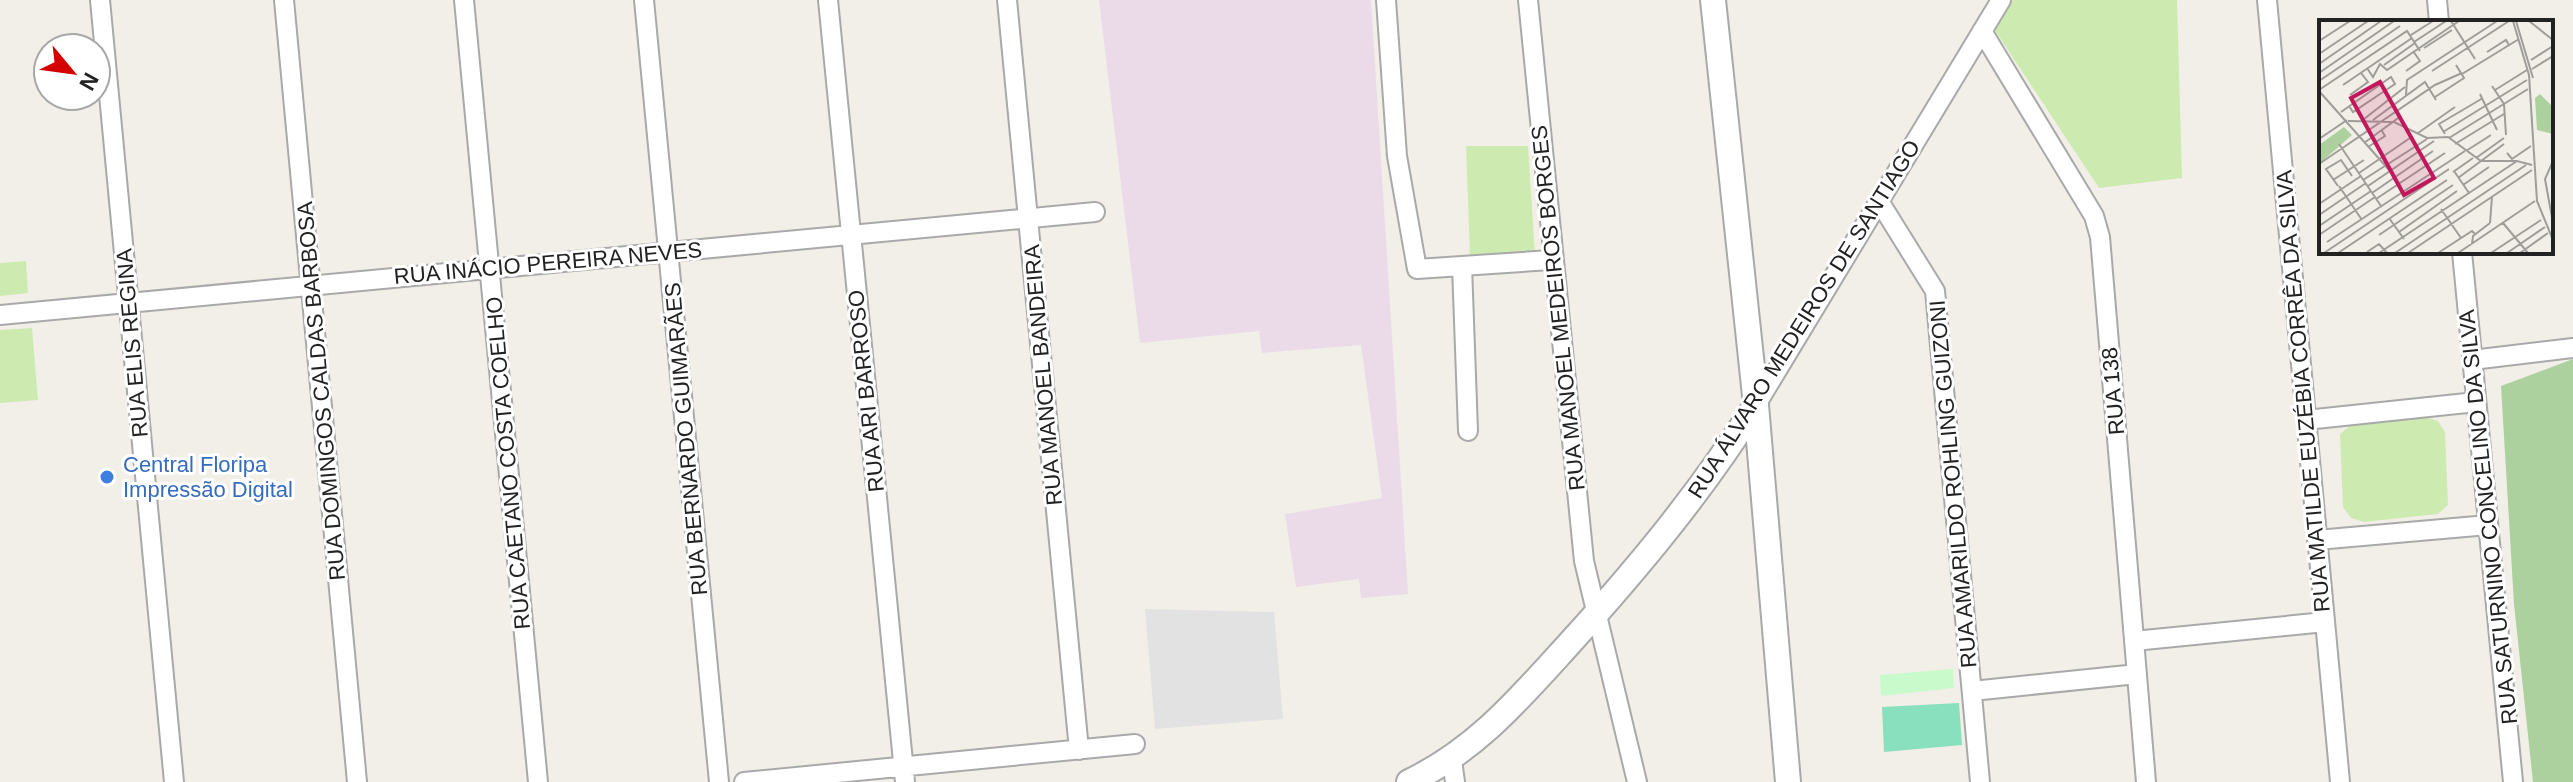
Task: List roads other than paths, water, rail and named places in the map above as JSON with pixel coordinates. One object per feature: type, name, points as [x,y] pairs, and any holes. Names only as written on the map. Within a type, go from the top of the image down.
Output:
[{"type":"street","name":"RUA ELIS REGINA","points":[[100,0],[174,782]]},
{"type":"street","name":"RUA DOMINGOS CALDAS BARBOSA","points":[[284,0],[357,782]]},
{"type":"street","name":"RUA CAETANO COSTA COELHO","points":[[464,0],[538,782]]},
{"type":"street","name":"RUA BERNARDO GUIMARÃES","points":[[644,0],[719,782]]},
{"type":"street","name":"RUA ARI BARROSO","points":[[828,0],[904,774]]},
{"type":"street","name":"RUA MANOEL BANDEIRA","points":[[1007,0],[1079,750]]},
{"type":"street","points":[[1386,0],[1397,156],[1417,269],[1551,260]]},
{"type":"street","name":"RUA MANOEL MEDEIROS BORGES","points":[[1528,0],[1551,260],[1584,561],[1637,782]]},
{"type":"street","points":[[1713,0],[1756,405],[1788,782]]},
{"type":"street","name":"RUA ÁLVARO MEDEIROS DE SANTIAGO","points":[[1409,782],[1453,771],[1595,616],[1684,511],[1756,405],[2001,0]]},
{"type":"street","name":"RUA MATILDE EUZÉBIA CORRÊA DA SILVA","points":[[2267,0],[2340,782]]},
{"type":"street","points":[[2437,0],[2439,20]]},
{"type":"street","name":"RUA 138","points":[[1982,31],[2094,216],[2100,237],[2146,782]]},
{"type":"street","name":"RUA AMARILDO ROHLING GUIZONI","points":[[1879,201],[1935,291],[1980,782]]},
{"type":"street","name":"RUA INÁCIO PEREIRA NEVES","points":[[0,315],[1095,212]]},
{"type":"street","name":"RUA SATURNINO CONCELINO DA SILVA","points":[[2462,254],[2513,782]]},
{"type":"street","points":[[1462,266],[1468,431]]},
{"type":"street","points":[[2472,360],[2573,348]]},
{"type":"street","points":[[2306,420],[2476,402]]},
{"type":"street","points":[[2317,540],[2488,525]]},
{"type":"street","points":[[2134,641],[2325,622]]},
{"type":"street","points":[[1972,691],[2137,674]]},
{"type":"street","points":[[744,782],[904,774],[1135,744]]},
{"type":"place","name":"Central Floripa Impressão Digital","points":[[107,477]]}]
